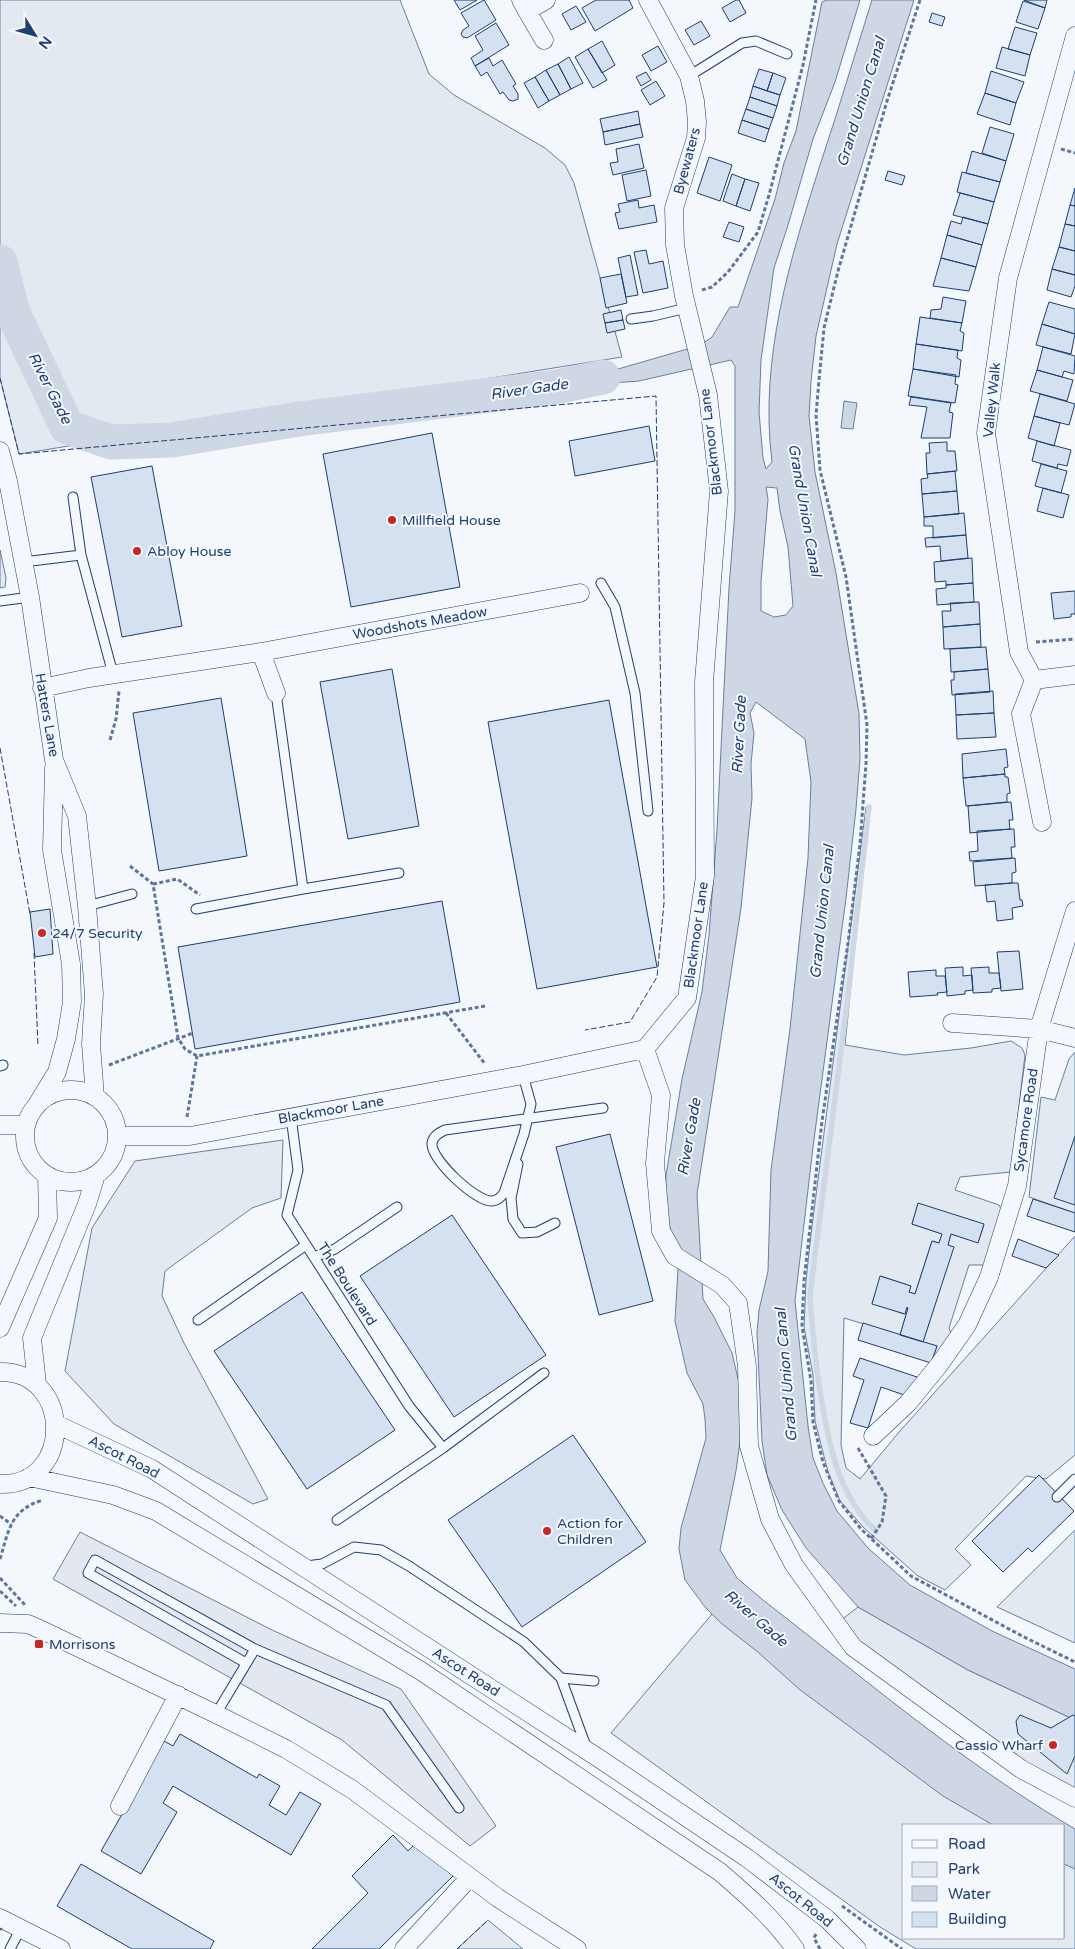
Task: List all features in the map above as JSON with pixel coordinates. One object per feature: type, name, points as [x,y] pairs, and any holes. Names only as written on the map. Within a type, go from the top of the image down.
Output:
[{"type":"street","points":[[544,40],[524,5],[546,0]]},
{"type":"street","name":"Byewaters","points":[[648,0],[689,76],[698,122],[690,158],[674,208],[675,245],[680,273]]},
{"type":"street","name":"Valley Walk","points":[[1034,680],[1019,652],[986,433],[1008,278],[1075,36]]},
{"type":"street","name":"Blackmoor Lane","points":[[117,1136],[190,1136],[523,1075],[646,1049],[687,998],[705,876],[704,682],[719,492],[708,395],[680,273]]},
{"type":"street","name":"Hatters Lane","points":[[0,450],[8,481],[30,597],[54,760],[77,816],[94,994],[91,1044],[94,1097]]},
{"type":"street","name":"Woodshots Meadow","points":[[42,688],[113,674],[261,652],[580,594]]},
{"type":"street","points":[[261,652],[276,694]]},
{"type":"street","points":[[1042,822],[1021,714],[1034,680],[1075,675]]},
{"type":"street","points":[[38,1103],[61,1091],[74,1090],[88,1093],[94,1097],[109,1110],[115,1123],[117,1136],[110,1160],[96,1174],[84,1180],[71,1182],[58,1180],[47,1175],[36,1166],[28,1154],[25,1140],[26,1126],[31,1114],[57,1072],[66,1039],[72,1002],[71,964],[52,850],[54,760]]},
{"type":"street","name":"Sycamore Road","points":[[873,1436],[908,1403],[939,1365],[967,1325],[988,1278],[1017,1186],[1039,1029],[1075,911]]},
{"type":"street","points":[[952,1023],[1039,1029],[1075,1038]]},
{"type":"street","points":[[646,1049],[661,1095],[655,1163],[661,1231],[675,1256],[722,1286],[738,1303],[748,1366],[749,1446],[770,1519],[794,1565],[853,1647],[1022,1769],[1075,1798]]},
{"type":"street","points":[[0,1125],[26,1126]]},
{"type":"street","points":[[36,1384],[32,1338],[87,1204],[96,1174]]},
{"type":"street","points":[[0,1328],[48,1218],[47,1175]]},
{"type":"street","points":[[0,1372],[23,1376],[36,1384],[49,1400],[56,1424],[51,1453],[39,1469],[29,1477],[10,1484],[0,1484]]},
{"type":"street","name":"Ascot Road","points":[[56,1424],[152,1469],[588,1751],[747,1858],[827,1919],[858,1949]]},
{"type":"street","name":"Ascot Road","points":[[29,1477],[113,1495],[156,1511],[421,1671],[720,1872],[756,1902],[781,1929],[795,1949]]},
{"type":"street","points":[[0,1623],[28,1624],[178,1695],[286,1749],[352,1790],[527,1918],[577,1949]]},
{"type":"street","points":[[120,1806],[178,1695]]},
{"type":"street","points":[[404,1949],[470,1877]]},
{"type":"street","points":[[0,1918],[61,1949]]},
{"type":"lane","points":[[689,76],[742,43],[756,41],[787,54]]},
{"type":"lane","points":[[631,319],[653,316],[686,302]]},
{"type":"lane","points":[[73,497],[81,556],[113,674]]},
{"type":"lane","points":[[23,562],[81,556]]},
{"type":"lane","points":[[601,583],[615,607],[635,693],[648,811]]},
{"type":"lane","points":[[0,601],[30,597]]},
{"type":"lane","points":[[276,694],[303,889]]},
{"type":"lane","points":[[196,909],[399,873]]},
{"type":"lane","points":[[87,906],[132,894]]},
{"type":"lane","points":[[523,1075],[531,1104],[511,1198],[513,1220],[522,1233],[537,1232],[554,1222]]},
{"type":"lane","points":[[524,1134],[504,1192],[498,1199],[492,1202],[480,1199],[467,1189],[435,1157],[432,1148],[432,1141],[445,1130],[604,1108]]},
{"type":"lane","name":"The Boulevard","points":[[291,1117],[298,1170],[287,1215],[410,1406],[443,1448]]},
{"type":"lane","points":[[314,1257],[335,1249],[397,1207]]},
{"type":"lane","points":[[198,1320],[306,1245]]},
{"type":"lane","points":[[337,1520],[443,1448],[544,1372]]},
{"type":"lane","points":[[1058,1497],[1075,1479]]},
{"type":"lane","points":[[303,1566],[322,1564],[354,1547],[381,1550],[524,1642],[561,1678],[588,1751]]},
{"type":"lane","points":[[246,1664],[88,1573],[95,1560],[255,1649],[386,1705],[459,1808]]},
{"type":"lane","points":[[216,1714],[255,1649]]},
{"type":"lane","points":[[561,1678],[594,1681]]},
{"type":"lane","points":[[10,1949],[21,1928]]},
{"type":"path","points":[[686,302],[712,287],[728,272],[758,232],[803,65],[816,0]]},
{"type":"path","points":[[920,0],[887,101],[838,271],[824,328],[816,415],[820,470],[846,577],[867,726],[860,844],[848,943],[822,1121],[804,1281],[802,1326],[811,1381],[813,1422],[823,1462],[839,1501],[861,1528],[911,1576],[1022,1636],[1075,1662]]},
{"type":"path","points":[[1018,644],[1075,639]]},
{"type":"path","points":[[110,740],[116,719],[119,691],[113,674]]},
{"type":"path","points":[[130,866],[153,884],[178,1038],[185,1049],[197,1056],[486,1006]]},
{"type":"path","points":[[153,884],[177,880],[215,905]]},
{"type":"path","points":[[446,1013],[488,1067],[491,1080]]},
{"type":"path","points":[[93,1072],[192,1033]]},
{"type":"path","points":[[190,1136],[187,1120],[197,1056]]},
{"type":"path","points":[[872,1539],[882,1522],[886,1496],[856,1446],[873,1436]]},
{"type":"path","points":[[0,1559],[4,1539],[11,1524],[31,1504],[46,1499]]},
{"type":"path","points":[[0,1516],[11,1524]]},
{"type":"path","points":[[0,1591],[16,1606]]},
{"type":"path","points":[[840,1904],[902,1949]]},
{"type":"path","points":[[816,1933],[814,1938],[820,1949]]},
{"type":"green space","points":[[0,0],[400,0],[429,74],[454,95],[545,148],[565,165],[574,183],[622,357],[19,454],[0,378]]},
{"type":"green space","points":[[0,550],[6,578],[5,587],[0,588]]},
{"type":"green space","points":[[866,807],[869,807],[845,1045],[904,1055],[971,1048],[1011,1041],[1022,1048],[1025,1055],[1011,1172],[960,1177],[955,1190],[999,1205],[1002,1211],[985,1265],[969,1265],[949,1328],[954,1341],[931,1363],[937,1346],[923,1342],[953,1247],[948,1245],[951,1234],[978,1242],[984,1225],[918,1204],[912,1224],[942,1234],[939,1243],[932,1241],[915,1294],[909,1292],[911,1286],[881,1276],[872,1303],[904,1314],[908,1308],[900,1335],[844,1318],[841,1445],[846,1468],[860,1479],[900,1431],[1075,1236],[1075,1455],[1046,1479],[1026,1476],[955,1549],[971,1565],[945,1590],[918,1576],[864,1528],[840,1501],[828,1472],[815,1421],[813,1375],[804,1327],[811,1234]]},
{"type":"green space","points":[[1075,1052],[1075,1213],[1029,1197],[1041,1097],[1055,1100],[1069,1059]]},
{"type":"green space","points":[[283,1140],[281,1198],[252,1208],[165,1271],[162,1296],[184,1343],[268,1499],[253,1504],[114,1424],[65,1371],[92,1228],[135,1161]]},
{"type":"green space","points":[[1075,1530],[1075,1643],[997,1607]]},
{"type":"green space","points":[[858,1607],[968,1670],[1075,1720],[1075,1792],[1013,1757],[857,1644],[840,1621]]},
{"type":"green space","points":[[713,1613],[1000,1824],[902,1824],[902,1939],[1065,1939],[1065,1860],[1075,1865],[1075,1949],[916,1949],[880,1927],[611,1733]]},
{"type":"green space","points":[[488,1920],[523,1949],[457,1949]]},
{"type":"shaded area","points":[[80,1532],[270,1629],[401,1689],[496,1826],[470,1846],[342,1740],[53,1579]]},
{"type":"water","name":"Grand Union Canal","points":[[827,0],[860,0],[835,82],[813,139],[774,268],[761,360],[759,412],[763,458],[766,469],[772,462],[769,424],[770,385],[774,347],[788,272],[809,199],[872,0],[914,0],[837,244],[816,336],[811,381],[809,416],[815,472],[836,573],[859,714],[860,759],[846,898],[795,1301],[813,1458],[837,1511],[868,1548],[910,1585],[992,1631],[1075,1669],[1075,1720],[968,1670],[858,1607],[806,1548],[782,1510],[767,1475],[762,1441],[757,1332],[759,1310],[768,1271],[771,1170],[790,1029],[808,858],[811,782],[805,739],[756,702],[750,713],[754,733],[751,764],[752,798],[741,908],[697,1194],[703,1299],[732,1353],[740,1387],[742,1427],[736,1471],[720,1550],[737,1578],[877,1690],[954,1749],[1034,1804],[1075,1829],[1075,1869],[1065,1864],[1065,1824],[991,1824],[943,1796],[799,1689],[759,1653],[721,1623],[705,1607],[685,1580],[679,1549],[681,1528],[706,1438],[703,1404],[687,1373],[675,1321],[679,1252],[673,1242],[665,1203],[666,1175],[682,1079],[702,992],[709,935],[717,830],[729,588],[735,511],[735,366],[731,360],[639,381],[556,387],[701,345],[712,337],[730,307],[738,307],[796,131],[822,2]],"holes":[[[766,487],[777,488],[788,547],[793,606],[786,615],[774,617],[761,611],[761,581],[768,499]]]},
{"type":"water","points":[[844,401],[857,403],[853,429],[841,428]]},
{"type":"building","points":[[454,0],[477,0],[460,10]]},
{"type":"building","points":[[484,0],[496,20],[467,38],[463,37],[461,34],[463,30],[469,26],[461,13]]},
{"type":"building","points":[[596,0],[629,0],[633,8],[595,31],[582,8]]},
{"type":"building","points":[[739,0],[746,13],[730,22],[722,8]]},
{"type":"building","points":[[1024,0],[1047,0],[1045,8]]},
{"type":"building","points":[[1023,1],[1045,8],[1038,29],[1016,22]]},
{"type":"building","points":[[576,6],[586,22],[571,30],[562,14]]},
{"type":"building","points":[[932,13],[945,17],[942,26],[929,22]]},
{"type":"building","points":[[701,21],[710,36],[694,45],[685,30]]},
{"type":"building","points":[[496,23],[509,45],[475,66],[471,58],[483,50],[475,36]]},
{"type":"building","points":[[1015,27],[1037,33],[1030,55],[1008,49]]},
{"type":"building","points":[[602,41],[615,65],[602,73],[588,49]]},
{"type":"building","points":[[658,46],[667,62],[651,71],[642,55]]},
{"type":"building","points":[[1002,47],[1030,55],[1025,76],[996,68]]},
{"type":"building","points":[[588,49],[607,80],[593,88],[575,57]]},
{"type":"building","points":[[569,57],[583,83],[571,89],[558,64]]},
{"type":"building","points":[[489,58],[493,66],[502,60],[516,84],[513,86],[518,94],[518,99],[509,100],[503,92],[500,94],[487,72],[481,76],[475,66]]},
{"type":"building","points":[[558,64],[571,89],[560,95],[546,70]]},
{"type":"building","points":[[759,69],[773,73],[767,91],[753,86]]},
{"type":"building","points":[[546,70],[560,95],[549,101],[535,77]]},
{"type":"building","points":[[991,71],[1024,82],[1016,103],[985,93]]},
{"type":"building","points":[[646,72],[651,80],[641,86],[636,77]]},
{"type":"building","points":[[773,73],[786,78],[780,95],[767,91]]},
{"type":"building","points":[[535,77],[549,101],[538,108],[524,83]]},
{"type":"building","points":[[656,81],[665,96],[650,105],[641,90]]},
{"type":"building","points":[[753,86],[780,95],[777,106],[750,97]]},
{"type":"building","points":[[985,93],[1016,103],[1010,125],[977,114]]},
{"type":"building","points":[[750,97],[777,106],[773,118],[746,109]]},
{"type":"building","points":[[746,109],[773,118],[769,129],[742,120]]},
{"type":"building","points":[[638,111],[640,124],[603,132],[600,119]]},
{"type":"building","points":[[742,120],[769,129],[765,142],[738,133]]},
{"type":"building","points":[[640,124],[643,137],[605,145],[603,132]]},
{"type":"building","points":[[990,127],[1014,134],[1006,161],[982,153]]},
{"type":"building","points":[[639,144],[644,168],[613,175],[610,163],[618,162],[616,149]]},
{"type":"building","points":[[972,151],[1006,161],[1000,182],[966,173]]},
{"type":"building","points":[[709,157],[732,165],[720,201],[697,193]]},
{"type":"building","points":[[646,170],[651,196],[627,201],[622,175]]},
{"type":"building","points":[[888,171],[905,176],[902,185],[885,180]]},
{"type":"building","points":[[962,172],[1000,182],[994,202],[957,192]]},
{"type":"building","points":[[732,174],[745,179],[736,206],[723,201]]},
{"type":"building","points":[[745,179],[759,183],[750,211],[736,206]]},
{"type":"building","points":[[1075,188],[1075,206],[1070,205]]},
{"type":"building","points":[[960,193],[994,202],[988,224],[953,215]]},
{"type":"building","points":[[638,200],[639,208],[654,205],[657,222],[619,229],[615,213],[620,212],[618,204]]},
{"type":"building","points":[[1070,205],[1075,206],[1075,226],[1065,224]]},
{"type":"building","points":[[963,217],[988,224],[982,245],[947,235],[951,221],[961,224]]},
{"type":"building","points":[[729,222],[744,227],[739,242],[723,237]]},
{"type":"building","points":[[1065,224],[1075,226],[1075,251],[1059,247]]},
{"type":"building","points":[[947,235],[982,245],[976,267],[941,258]]},
{"type":"building","points":[[1059,247],[1075,251],[1075,275],[1052,269]]},
{"type":"building","points":[[646,250],[649,264],[663,261],[668,288],[643,293],[634,252]]},
{"type":"building","points":[[630,255],[638,295],[626,297],[618,258]]},
{"type":"building","points":[[941,258],[976,267],[969,291],[933,286]]},
{"type":"building","points":[[1052,269],[1075,275],[1075,286],[1071,297],[1047,290]]},
{"type":"building","points":[[621,274],[627,303],[606,308],[600,278]]},
{"type":"building","points":[[943,297],[966,301],[962,323],[930,318],[931,310],[941,309]]},
{"type":"building","points":[[1049,302],[1075,309],[1075,334],[1042,324]]},
{"type":"building","points":[[621,310],[623,320],[605,323],[603,314]]},
{"type":"building","points":[[920,317],[962,323],[960,331],[964,333],[962,351],[916,344]]},
{"type":"building","points":[[623,320],[625,329],[607,333],[605,323]]},
{"type":"building","points":[[1042,324],[1075,334],[1071,354],[1036,345]]},
{"type":"building","points":[[916,344],[958,350],[957,358],[961,360],[959,377],[913,369]]},
{"type":"building","points":[[1043,347],[1075,356],[1074,374],[1064,371],[1062,377],[1037,370]]},
{"type":"building","points":[[913,369],[956,375],[955,384],[958,385],[955,403],[908,396]]},
{"type":"building","points":[[1037,370],[1073,380],[1067,401],[1030,391]]},
{"type":"building","points":[[1040,394],[1075,404],[1069,425],[1034,416]]},
{"type":"building","points":[[911,397],[951,403],[949,412],[953,413],[950,438],[921,438],[927,407],[909,405]]},
{"type":"building","points":[[1034,416],[1060,423],[1054,446],[1028,438]]},
{"type":"building","points":[[649,426],[655,461],[575,476],[569,441]]},
{"type":"building","name":"Millfield House","points":[[432,433],[460,587],[351,607],[323,454]]},
{"type":"building","points":[[1037,441],[1071,450],[1067,466],[1058,464],[1057,468],[1032,461]]},
{"type":"building","points":[[947,442],[947,451],[955,451],[957,471],[927,474],[926,453],[930,453],[929,443]]},
{"type":"building","points":[[1041,464],[1067,471],[1061,493],[1035,486]]},
{"type":"building","name":"Abloy House","points":[[152,466],[182,626],[122,637],[91,477]]},
{"type":"building","points":[[955,471],[957,491],[922,494],[921,479],[928,478],[927,474]]},
{"type":"building","points":[[1043,488],[1069,495],[1063,518],[1037,511]]},
{"type":"building","points":[[957,491],[959,514],[924,517],[922,494]]},
{"type":"building","points":[[964,513],[966,535],[933,538],[933,526],[924,526],[924,517]]},
{"type":"building","points":[[966,535],[968,558],[941,561],[940,546],[926,547],[925,538]]},
{"type":"building","points":[[972,558],[973,583],[946,585],[946,581],[935,582],[934,562]]},
{"type":"building","points":[[973,583],[974,602],[937,605],[936,589],[946,588],[946,585]]},
{"type":"building","points":[[1075,591],[1075,614],[1071,614],[1071,617],[1054,619],[1051,593]]},
{"type":"building","points":[[979,602],[980,624],[943,627],[942,611],[951,611],[950,603]]},
{"type":"building","points":[[980,624],[981,647],[944,649],[943,627]]},
{"type":"building","points":[[986,647],[988,669],[951,672],[950,649]]},
{"type":"building","points":[[392,669],[419,826],[348,839],[320,682]]},
{"type":"building","points":[[988,669],[990,692],[952,695],[951,680],[954,680],[954,672]]},
{"type":"building","points":[[993,691],[994,713],[956,715],[955,694]]},
{"type":"building","points":[[221,698],[247,856],[159,871],[133,713]]},
{"type":"building","points":[[609,700],[657,967],[537,989],[488,722]]},
{"type":"building","points":[[994,713],[996,737],[957,739],[956,715]]},
{"type":"building","points":[[1006,749],[1008,767],[1004,768],[1005,774],[963,778],[962,754]]},
{"type":"building","points":[[1005,774],[1005,777],[1008,777],[1010,793],[1007,794],[1007,802],[966,806],[963,778]]},
{"type":"building","points":[[1011,802],[1013,820],[1009,820],[1010,829],[970,833],[968,806]]},
{"type":"building","points":[[1014,829],[1015,847],[1011,847],[1012,858],[970,861],[969,852],[978,851],[977,831]]},
{"type":"building","points":[[1015,858],[1016,872],[1012,873],[1012,883],[975,886],[973,862]]},
{"type":"building","points":[[1018,883],[1020,900],[1022,900],[1023,906],[1012,908],[1013,919],[997,921],[995,901],[987,902],[985,885]]},
{"type":"building","points":[[442,901],[460,1002],[195,1049],[178,947]]},
{"type":"building","name":"24/7 Security","points":[[50,909],[53,954],[35,957],[30,912]]},
{"type":"building","points":[[1019,951],[1023,989],[1001,991],[997,952]]},
{"type":"building","points":[[963,967],[963,976],[972,975],[973,990],[965,991],[965,994],[947,996],[945,968]]},
{"type":"building","points":[[989,967],[989,973],[999,973],[1001,988],[992,989],[992,992],[973,993],[971,968]]},
{"type":"building","points":[[936,970],[936,976],[945,976],[947,992],[937,993],[938,995],[910,997],[908,972]]},
{"type":"building","points":[[610,1134],[653,1301],[599,1315],[556,1147]]},
{"type":"building","points":[[1075,1136],[1075,1205],[1054,1198]]},
{"type":"building","points":[[1033,1199],[1075,1213],[1075,1232],[1027,1216]]},
{"type":"building","points":[[918,1203],[984,1224],[978,1243],[951,1234],[948,1245],[954,1247],[923,1342],[900,1335],[907,1307],[905,1314],[872,1304],[880,1276],[911,1286],[909,1292],[915,1294],[932,1241],[939,1243],[942,1234],[912,1224]]},
{"type":"building","points":[[452,1215],[546,1355],[454,1417],[360,1276]]},
{"type":"building","points":[[1018,1239],[1059,1255],[1046,1268],[1012,1256]]},
{"type":"building","points":[[302,1292],[395,1430],[307,1489],[214,1351]]},
{"type":"building","points":[[863,1323],[937,1346],[931,1363],[858,1340]]},
{"type":"building","points":[[860,1358],[917,1377],[910,1397],[881,1387],[868,1428],[850,1423],[864,1380],[853,1376]]},
{"type":"building","name":"Action for Children","points":[[573,1435],[646,1542],[522,1627],[448,1520]]},
{"type":"building","points":[[1039,1475],[1074,1511],[1032,1552],[1028,1548],[1003,1572],[972,1541]]},
{"type":"building","name":"Cassio Wharf","points":[[1020,1715],[1051,1728],[1073,1715],[1075,1716],[1075,1756],[1067,1774],[1018,1734],[1016,1721]]},
{"type":"building","points":[[180,1734],[257,1778],[259,1774],[280,1786],[269,1805],[286,1815],[300,1792],[321,1804],[291,1855],[173,1786],[163,1803],[177,1812],[141,1874],[101,1851],[164,1741],[173,1746]]},
{"type":"building","points":[[393,1835],[408,1851],[416,1843],[453,1876],[379,1949],[312,1949],[368,1893],[352,1876]]},
{"type":"building","points":[[81,1864],[214,1941],[210,1949],[132,1949],[57,1906]]},
{"type":"waterway","name":"River Gade","points":[[0,262],[13,313],[67,427],[111,442],[172,440],[299,419],[556,387],[603,377]]},
{"type":"waterway","points":[[869,807],[847,1003],[810,1295],[818,1379],[836,1466],[852,1501],[876,1531]]},
{"type":"fence","points":[[0,378],[19,454],[656,396],[664,903],[657,977],[630,1022],[585,1030]]},
{"type":"fence","points":[[0,748],[30,914]]},
{"type":"fence","points":[[34,953],[38,1046]]},
{"type":"fence","points":[[457,1949],[488,1920]]},
{"type":"place","name":"Millfield House","points":[[392,520]]},
{"type":"place","name":"Abloy House","points":[[137,551]]},
{"type":"place","name":"24/7 Security","points":[[42,933]]},
{"type":"place","name":"Action for Children","points":[[547,1531]]},
{"type":"place","name":"Morrisons","points":[[39,1644]]},
{"type":"place","name":"Cassio Wharf","points":[[1053,1745]]}]
